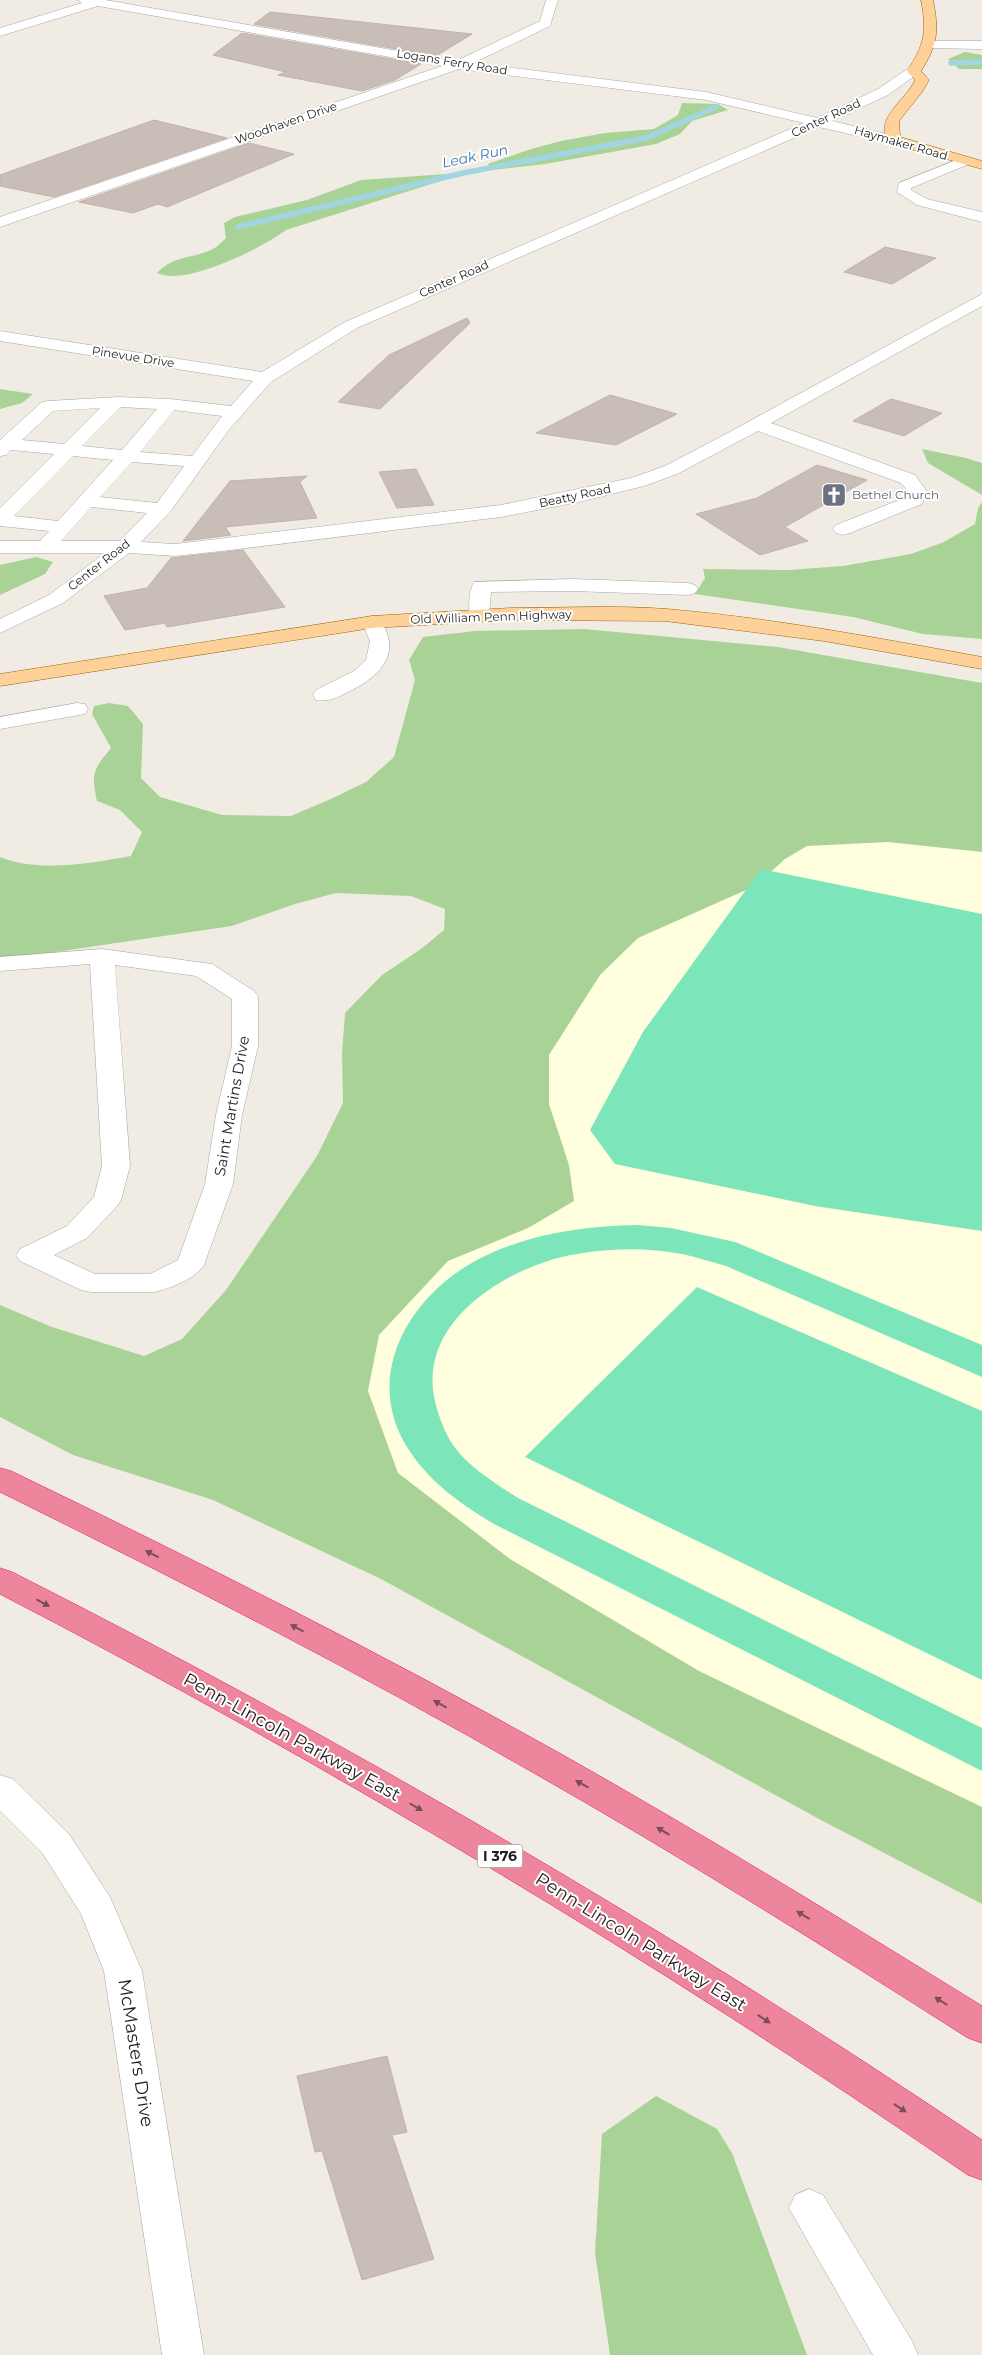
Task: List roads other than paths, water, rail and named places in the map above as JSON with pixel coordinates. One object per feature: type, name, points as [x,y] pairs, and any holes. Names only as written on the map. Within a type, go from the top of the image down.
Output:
[{"type":"highway","points":[[0,1479],[257,1606],[438,1703],[624,1808],[829,1931],[982,2026]]},
{"type":"highway","name":"Penn-Lincoln Parkway East","points":[[0,1580],[194,1682],[367,1778],[554,1887],[758,2016],[982,2162]]},
{"type":"main road","name":"Center Road","points":[[914,71],[930,45],[933,28],[927,0]]},
{"type":"main road","points":[[894,140],[889,127],[892,118],[913,98],[922,80],[914,71]]},
{"type":"main road","name":"Haymaker Road","points":[[894,140],[982,165]]},
{"type":"main road","name":"Old William Penn Highway","points":[[0,680],[372,622],[479,615],[584,613],[664,615],[740,623],[824,635],[982,663]]},
{"type":"street","name":"Woodhaven Drive","points":[[0,222],[458,65],[546,22],[552,0]]},
{"type":"street","name":"Logans Ferry Road","points":[[90,1],[458,65],[706,96],[821,122]]},
{"type":"street","points":[[0,32],[90,1]]},
{"type":"street","points":[[930,45],[982,45]]},
{"type":"street","name":"Center Road","points":[[0,627],[56,599],[124,547],[162,509],[235,412],[265,378],[351,325],[821,122],[883,92],[914,71]]},
{"type":"street","name":"Haymaker Road","points":[[821,122],[894,140]]},
{"type":"street","points":[[964,161],[904,186],[904,192],[922,202],[982,217]]},
{"type":"street","name":"Beatty Road","points":[[0,547],[124,547],[174,550],[434,520],[579,496],[636,482],[671,470],[982,299]]},
{"type":"street","name":"Pinevue Drive","points":[[0,336],[265,378]]},
{"type":"street","points":[[3,447],[48,406],[116,402],[170,404],[235,412]]},
{"type":"street","points":[[0,520],[116,402]]},
{"type":"street","points":[[45,547],[127,456],[170,404]]},
{"type":"street","points":[[757,424],[908,479],[918,492],[915,500],[843,529]]},
{"type":"street","points":[[3,447],[67,450],[196,462]]},
{"type":"street","points":[[86,501],[162,509]]},
{"type":"street","points":[[0,520],[63,526]]},
{"type":"street","points":[[479,615],[481,586],[688,589]]},
{"type":"street","points":[[324,695],[363,676],[378,658],[380,640],[372,622]]},
{"type":"street","points":[[0,723],[77,709]]},
{"type":"street","name":"Saint Martins Drive","points":[[0,964],[102,956],[203,969],[245,996],[245,1046],[229,1115],[219,1184],[190,1265],[155,1283],[91,1283],[30,1255],[77,1232],[107,1200],[116,1166],[102,956]]},
{"type":"street","name":"McMasters Drive","points":[[0,1789],[56,1844],[97,1908],[123,1971],[183,2355]]},
{"type":"street","points":[[809,2208],[897,2355]]},
{"type":"waterway","name":"Leak Run","points":[[951,63],[982,62]]},
{"type":"waterway","name":"Leak Run","points":[[238,227],[463,173],[646,138],[716,107]]},
{"type":"place","name":"Bethel Church","points":[[834,495]]}]
